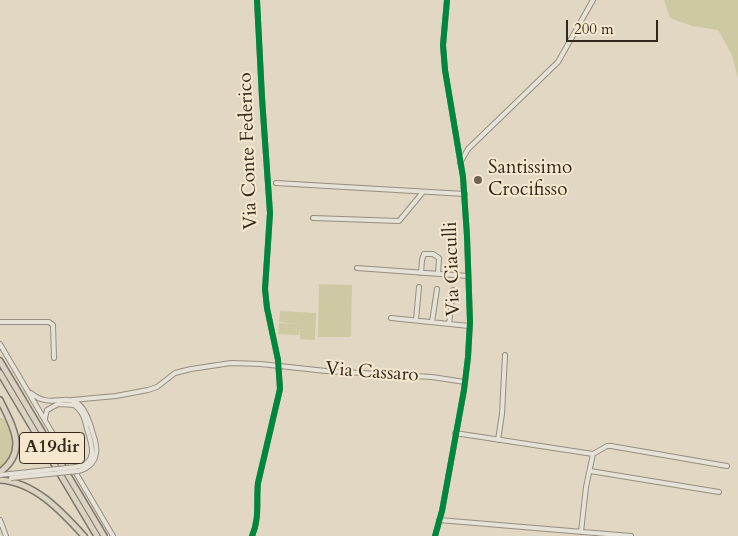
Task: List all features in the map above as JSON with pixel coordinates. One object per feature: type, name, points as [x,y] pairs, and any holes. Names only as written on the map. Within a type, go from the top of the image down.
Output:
[{"type":"highway","name":"A19dir","points":[[0,361],[104,536]]},
{"type":"highway","name":"A19dir","points":[[0,373],[97,536]]},
{"type":"highway","points":[[0,400],[14,431],[17,444],[9,465],[0,473]]},
{"type":"highway","points":[[0,480],[23,485],[41,495],[84,536]]},
{"type":"street","name":"Via Conte Federico","points":[[252,536],[258,517],[258,483],[280,389],[265,289],[270,213],[262,98],[258,0]]},
{"type":"street","name":"Via Ciaculli","points":[[434,536],[439,520],[465,382],[470,326],[465,194],[445,70],[443,32],[447,0]]},
{"type":"street","points":[[460,163],[468,149],[558,62],[593,0]]},
{"type":"street","points":[[276,183],[465,194]]},
{"type":"street","points":[[312,218],[399,221],[423,192]]},
{"type":"street","points":[[421,273],[424,254],[433,254],[440,258],[438,274]]},
{"type":"street","points":[[357,268],[468,276]]},
{"type":"street","points":[[416,320],[419,287]]},
{"type":"street","points":[[432,322],[437,289]]},
{"type":"street","points":[[449,324],[453,290]]},
{"type":"street","points":[[391,318],[470,326]]},
{"type":"street","points":[[0,322],[49,322],[54,325],[54,358]]},
{"type":"street","points":[[0,344],[113,536]]},
{"type":"street","points":[[498,440],[502,414],[505,355]]},
{"type":"street","name":"Via Cassaro","points":[[48,400],[116,396],[148,390],[157,387],[175,373],[231,364],[261,364],[326,371],[432,377],[465,382]]},
{"type":"street","points":[[26,388],[33,395],[48,400]]},
{"type":"street","points":[[39,410],[41,405],[48,400]]},
{"type":"street","points":[[0,480],[88,467],[92,463],[96,448],[86,412],[78,402],[72,400]]},
{"type":"street","points":[[0,473],[77,469],[89,461],[93,453],[92,443],[82,414],[74,405],[58,404],[47,410],[45,420]]},
{"type":"street","points":[[456,433],[593,454],[611,446],[727,466]]},
{"type":"street","points":[[581,532],[586,487],[593,454]]},
{"type":"street","points":[[590,471],[719,492]]},
{"type":"street","points":[[0,520],[6,536]]},
{"type":"street","points":[[439,520],[631,536]]},
{"type":"shaded area","points":[[664,0],[738,0],[738,79],[732,55],[718,30],[692,26],[670,18]]},
{"type":"shaded area","points":[[319,284],[352,285],[351,337],[318,337]]},
{"type":"shaded area","points":[[280,311],[316,313],[315,340],[300,339],[300,329],[299,335],[278,334],[279,323],[300,324],[279,322]]},
{"type":"shaded area","points":[[0,418],[5,420],[12,436],[12,445],[14,446],[11,458],[2,468],[0,467]]},
{"type":"cycle path","points":[[252,536],[257,516],[258,483],[280,389],[278,360],[265,289],[270,213],[257,0]]},
{"type":"cycle path","points":[[435,536],[442,511],[464,390],[470,322],[463,177],[445,70],[443,45],[447,0]]},
{"type":"place","name":"Santissimo Crocifisso","points":[[478,180]]}]
